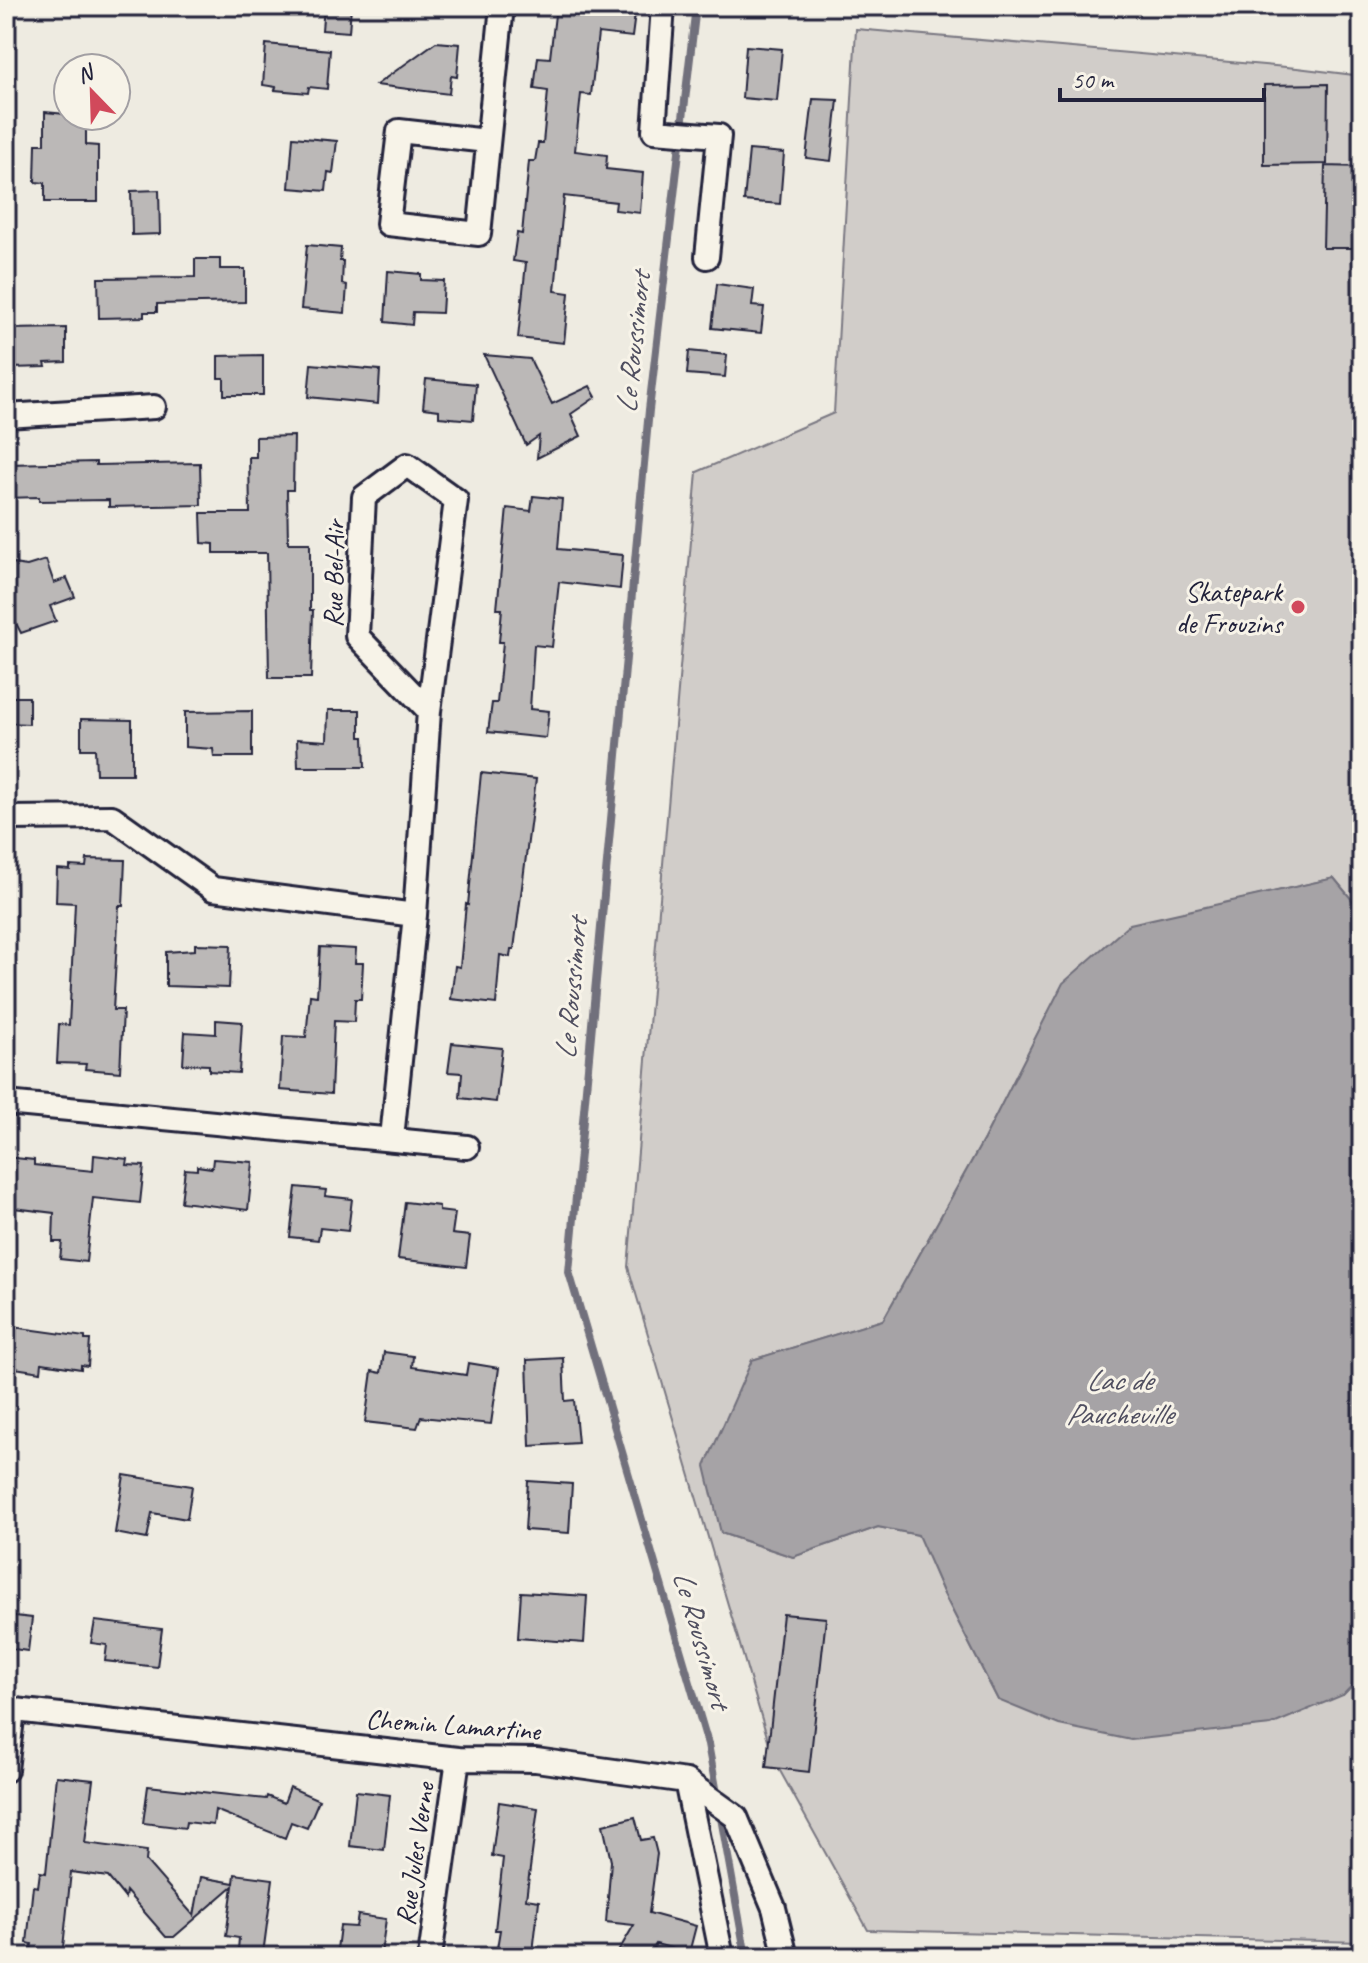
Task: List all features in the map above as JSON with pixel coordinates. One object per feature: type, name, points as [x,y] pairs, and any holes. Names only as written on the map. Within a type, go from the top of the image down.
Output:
[{"type":"street","points":[[487,141],[399,131],[388,224],[479,234],[502,6]]},
{"type":"street","points":[[663,6],[654,131],[719,136],[707,257]]},
{"type":"street","points":[[6,416],[154,407]]},
{"type":"street","name":"Rue Bel-Air","points":[[392,1138],[415,915],[429,711],[456,500],[407,465],[364,497],[357,636],[429,711]]},
{"type":"street","points":[[6,818],[112,817],[213,889],[415,915]]},
{"type":"street","points":[[6,1103],[467,1147]]},
{"type":"street","points":[[6,1770],[9,1710]]},
{"type":"street","name":"Chemin Lamartine","points":[[9,1710],[458,1759],[536,1760],[686,1781],[736,1817],[774,1908],[786,1957]]},
{"type":"street","name":"Rue Jules Verne","points":[[430,1957],[458,1759]]},
{"type":"street","points":[[686,1781],[722,1957]]},
{"type":"shaded area","points":[[856,29],[1362,76],[1362,912],[1334,878],[1130,925],[1063,984],[984,1139],[883,1320],[752,1360],[721,1533],[793,1557],[878,1527],[919,1535],[943,1592],[998,1700],[1343,1695],[1362,1675],[1362,1942],[868,1930],[774,1760],[628,1267],[697,472],[834,413]]},
{"type":"water","name":"Lac de Paucheville","points":[[1334,878],[1362,912],[1362,1675],[1343,1695],[1271,1725],[1131,1740],[1059,1725],[998,1700],[918,1535],[878,1527],[793,1557],[721,1533],[705,1466],[752,1360],[883,1320],[984,1139],[1063,983],[1130,924]]},
{"type":"building","points":[[324,6],[351,6],[349,32],[322,30]]},
{"type":"building","points":[[556,6],[590,6],[590,10],[635,14],[632,37],[598,33],[591,95],[581,94],[575,151],[607,155],[606,169],[643,173],[640,213],[615,210],[616,202],[564,196],[555,291],[569,293],[564,343],[518,338],[526,263],[513,261],[517,233],[522,234],[529,161],[535,161],[538,143],[543,143],[548,91],[534,89],[538,57],[550,58]]},
{"type":"building","points":[[436,42],[460,44],[457,77],[451,76],[449,94],[376,85]]},
{"type":"building","points":[[266,44],[330,50],[327,89],[309,87],[308,93],[275,90],[276,87],[263,85]]},
{"type":"building","points":[[746,46],[782,49],[777,101],[742,98]]},
{"type":"building","points":[[1328,84],[1327,164],[1264,165],[1264,85]]},
{"type":"building","points":[[813,99],[838,100],[831,161],[806,158]]},
{"type":"building","points":[[45,112],[52,113],[52,132],[86,132],[86,145],[98,146],[98,202],[45,202],[45,183],[35,182],[36,144],[45,144]]},
{"type":"building","points":[[293,137],[337,141],[333,173],[328,172],[326,191],[289,188]]},
{"type":"building","points":[[749,150],[784,153],[780,204],[744,201]]},
{"type":"building","points":[[1325,166],[1362,167],[1362,248],[1323,248]]},
{"type":"building","points":[[159,190],[160,234],[132,235],[131,191]]},
{"type":"building","points":[[307,245],[341,248],[342,284],[347,285],[345,313],[301,309]]},
{"type":"building","points":[[195,259],[220,259],[220,269],[245,269],[245,302],[157,304],[157,312],[144,312],[144,317],[99,318],[98,278],[195,277]]},
{"type":"building","points":[[388,271],[421,274],[421,280],[444,281],[442,313],[413,312],[412,325],[385,322]]},
{"type":"building","points":[[717,284],[754,289],[752,306],[764,307],[761,333],[712,328]]},
{"type":"building","points":[[66,328],[66,362],[45,363],[46,367],[10,368],[9,329]]},
{"type":"building","points":[[689,351],[727,355],[725,377],[687,374]]},
{"type":"building","points":[[263,355],[263,395],[224,395],[224,378],[218,378],[218,356]]},
{"type":"building","points":[[484,355],[530,359],[552,404],[590,386],[596,397],[571,414],[581,436],[537,458],[539,436],[526,445]]},
{"type":"building","points":[[311,364],[380,370],[378,404],[308,397]]},
{"type":"building","points":[[426,379],[476,384],[473,420],[439,417],[439,410],[423,408]]},
{"type":"building","points":[[294,436],[293,490],[287,490],[288,543],[310,543],[310,610],[313,610],[311,678],[269,678],[267,553],[214,553],[214,544],[202,543],[201,513],[250,513],[249,457],[256,457],[256,437]]},
{"type":"building","points":[[96,462],[96,465],[200,463],[201,505],[109,507],[109,500],[6,498],[6,464]]},
{"type":"building","points":[[533,496],[562,499],[558,549],[623,555],[620,589],[559,582],[552,647],[534,645],[530,709],[549,711],[546,738],[488,732],[492,703],[497,703],[503,642],[499,642],[502,609],[497,609],[507,508],[531,511]]},
{"type":"building","points":[[46,560],[54,583],[67,578],[75,597],[50,606],[56,621],[21,633],[6,604],[9,601],[6,563],[27,566]]},
{"type":"building","points":[[6,697],[29,697],[29,724],[6,723]]},
{"type":"building","points":[[328,710],[360,710],[365,767],[298,767],[297,739],[327,741]]},
{"type":"building","points":[[252,711],[252,757],[214,757],[213,749],[185,747],[185,712]]},
{"type":"building","points":[[81,719],[132,720],[132,774],[96,774],[95,749],[81,749]]},
{"type":"building","points":[[481,773],[536,779],[514,949],[511,949],[510,957],[500,955],[496,1004],[451,999],[455,966],[460,967]]},
{"type":"building","points":[[87,859],[125,860],[113,1010],[123,1010],[120,1072],[85,1069],[86,1064],[57,1063],[59,1024],[69,1025],[75,903],[56,902],[57,869],[86,867]]},
{"type":"building","points":[[195,944],[231,945],[229,988],[166,986],[166,952],[195,950]]},
{"type":"building","points":[[320,947],[356,949],[355,963],[363,963],[361,999],[355,999],[354,1022],[334,1021],[331,1094],[280,1090],[283,1036],[306,1037],[310,995],[317,996]]},
{"type":"building","points":[[216,1020],[242,1022],[239,1073],[209,1071],[209,1065],[183,1064],[185,1032],[216,1034]]},
{"type":"building","points":[[452,1043],[502,1048],[496,1102],[460,1098],[462,1073],[448,1072]]},
{"type":"building","points":[[94,1155],[128,1159],[127,1165],[144,1166],[140,1203],[93,1198],[86,1262],[60,1259],[62,1242],[53,1242],[54,1213],[6,1207],[6,1157],[34,1160],[34,1165],[93,1171]]},
{"type":"building","points":[[213,1159],[253,1162],[248,1210],[181,1202],[185,1169],[197,1170],[197,1166],[212,1168]]},
{"type":"building","points":[[296,1187],[326,1190],[325,1196],[352,1199],[348,1231],[320,1228],[318,1240],[290,1237]]},
{"type":"building","points":[[405,1202],[439,1206],[439,1211],[455,1213],[452,1234],[470,1236],[466,1267],[398,1259]]},
{"type":"building","points":[[13,1327],[85,1337],[85,1340],[90,1340],[88,1366],[81,1365],[81,1369],[42,1363],[41,1372],[8,1367]]},
{"type":"building","points":[[384,1352],[413,1356],[412,1367],[466,1375],[468,1363],[499,1368],[491,1424],[421,1417],[417,1428],[365,1422],[372,1371],[381,1373]]},
{"type":"building","points":[[563,1358],[565,1401],[574,1400],[578,1443],[530,1446],[527,1360]]},
{"type":"building","points":[[124,1475],[192,1486],[187,1519],[152,1513],[147,1539],[115,1533]]},
{"type":"building","points":[[528,1481],[572,1484],[569,1533],[525,1530]]},
{"type":"building","points":[[521,1592],[587,1596],[584,1643],[518,1638]]},
{"type":"building","points":[[783,1614],[826,1618],[809,1772],[766,1767]]},
{"type":"building","points":[[6,1615],[32,1618],[28,1651],[6,1648]]},
{"type":"building","points":[[95,1621],[162,1629],[157,1667],[105,1661],[107,1645],[91,1643]]},
{"type":"building","points":[[56,1776],[93,1780],[85,1843],[147,1851],[146,1861],[194,1916],[201,1877],[234,1883],[235,1874],[273,1879],[263,1954],[238,1950],[239,1938],[226,1936],[233,1886],[174,1937],[166,1937],[126,1891],[125,1898],[108,1877],[71,1872],[62,1957],[30,1957],[32,1944],[27,1943],[33,1886],[38,1887],[40,1872],[46,1873]]},
{"type":"building","points":[[148,1786],[266,1799],[267,1796],[284,1803],[290,1787],[319,1800],[307,1828],[291,1822],[285,1838],[215,1810],[213,1825],[186,1822],[185,1828],[143,1823]]},
{"type":"building","points":[[356,1791],[390,1795],[384,1850],[350,1846]]},
{"type":"building","points":[[499,1802],[538,1808],[526,1899],[539,1901],[533,1952],[497,1948],[500,1930],[495,1930],[503,1858],[492,1856]]},
{"type":"building","points":[[635,1817],[641,1840],[653,1838],[657,1854],[649,1913],[696,1926],[689,1953],[656,1944],[648,1957],[615,1957],[634,1925],[606,1922],[611,1861],[603,1825]]},
{"type":"building","points":[[358,1915],[386,1919],[381,1954],[375,1953],[374,1957],[336,1957],[340,1926],[356,1927]]},
{"type":"waterway","name":"Le Roussimort","points":[[696,6],[649,410],[569,1272],[708,1744],[718,1799]]},
{"type":"waterway","name":"Le Roussimort","points":[[720,1812],[746,1957]]},
{"type":"place","name":"Skatepark de Frouzins","points":[[1298,607]]}]
